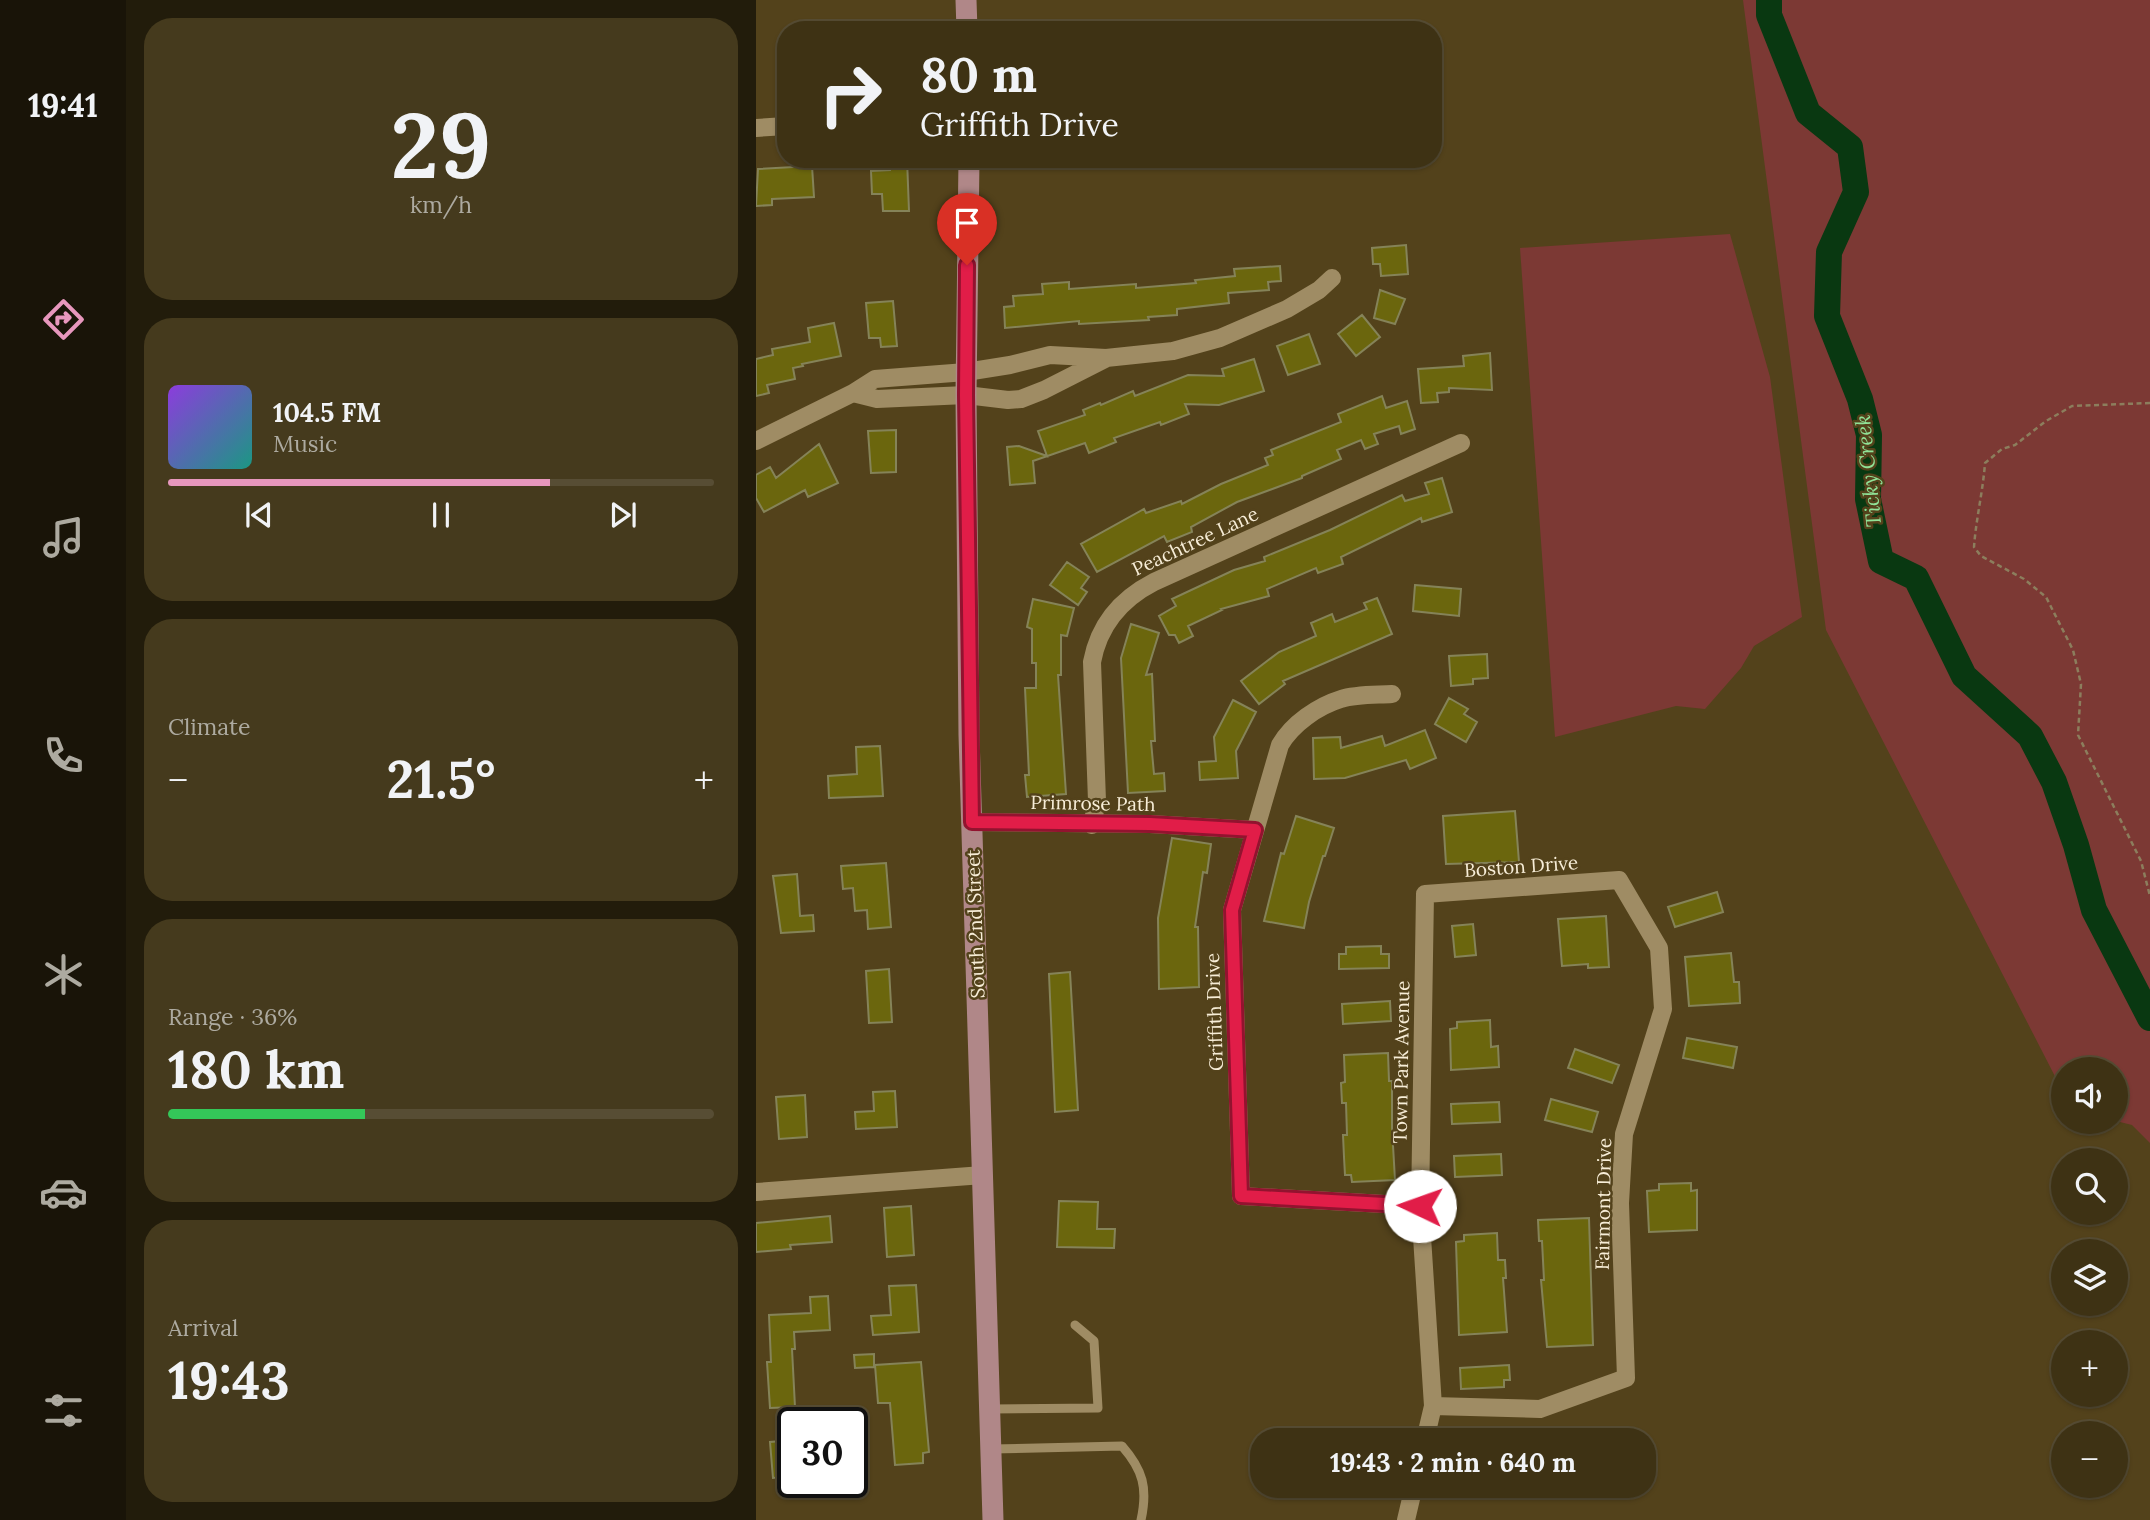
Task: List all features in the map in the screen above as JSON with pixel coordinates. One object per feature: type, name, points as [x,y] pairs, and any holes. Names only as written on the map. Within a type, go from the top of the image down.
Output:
[{"type":"main road","points":[[966,0],[967,21]]},
{"type":"main road","name":"South 2nd Street","points":[[969,168],[966,395],[972,822],[993,1520]]},
{"type":"street","points":[[756,128],[777,127]]},
{"type":"street","points":[[756,441],[853,393],[875,379],[966,372],[1050,355],[1106,358],[1173,351],[1220,338],[1287,309],[1319,290],[1332,278]]},
{"type":"street","points":[[853,393],[877,399],[966,395],[1021,399],[1106,358]]},
{"type":"street","name":"Peachtree Lane","points":[[1092,825],[1097,801],[1092,662],[1095,645],[1102,630],[1121,603],[1133,592],[1154,582],[1461,443]]},
{"type":"street","name":"Griffith Drive","points":[[1392,694],[1343,698],[1320,709],[1287,734],[1280,745],[1232,910],[1241,1196],[1420,1206]]},
{"type":"street","name":"Primrose Path","points":[[972,822],[1150,824],[1255,830]]},
{"type":"street","name":"Boston Drive","points":[[1425,894],[1619,880]]},
{"type":"street","name":"Fairmont Drive","points":[[1433,1406],[1540,1409],[1626,1378],[1620,1203],[1624,1134],[1663,1009],[1659,948],[1619,880]]},
{"type":"street","name":"Town Park Avenue","points":[[1425,894],[1420,1206],[1433,1406],[1427,1428]]},
{"type":"street","points":[[756,1192],[983,1175]]},
{"type":"street","points":[[1406,1520],[1411,1498]]},
{"type":"lane","points":[[989,1409],[1098,1408],[1094,1341],[1075,1325]]},
{"type":"lane","points":[[991,1449],[1122,1446],[1137,1462],[1143,1478],[1144,1506],[1141,1520]]},
{"type":"path","points":[[2150,403],[2071,406],[2015,445],[2002,449],[1985,463],[1974,548],[1981,556],[2024,579],[2046,597],[2073,650],[2081,684],[2078,735],[2141,861],[2150,896]]},
{"type":"shaded area","points":[[1743,0],[2150,0],[2150,1143],[2128,1124],[2128,1057],[2051,1057],[2051,1069],[1826,630]]},
{"type":"shaded area","points":[[1730,234],[1770,377],[1802,617],[1754,646],[1741,668],[1705,709],[1676,706],[1555,737],[1520,248]]},
{"type":"building","points":[[812,168],[814,197],[772,199],[772,205],[756,206],[758,169]]},
{"type":"building","points":[[907,168],[909,211],[883,211],[882,194],[872,194],[871,171]]},
{"type":"building","points":[[1406,245],[1408,274],[1381,276],[1380,264],[1373,264],[1372,248]]},
{"type":"building","points":[[1280,266],[1281,281],[1268,282],[1269,290],[1228,293],[1229,303],[1177,309],[1177,315],[1148,317],[1149,320],[1079,324],[1079,321],[1005,328],[1004,307],[1014,306],[1013,296],[1043,294],[1042,284],[1069,282],[1069,289],[1136,284],[1136,288],[1196,283],[1195,280],[1235,276],[1234,269]]},
{"type":"building","points":[[1380,290],[1405,299],[1395,324],[1374,318]]},
{"type":"building","points":[[893,301],[897,346],[881,347],[880,338],[869,338],[866,303]]},
{"type":"building","points":[[1362,315],[1380,337],[1356,356],[1338,334]]},
{"type":"building","points":[[834,323],[841,356],[793,368],[795,379],[767,385],[769,393],[756,396],[756,359],[773,355],[772,349],[810,342],[808,328]]},
{"type":"building","points":[[1309,334],[1320,364],[1288,375],[1277,346]]},
{"type":"building","points":[[1490,353],[1492,390],[1449,388],[1449,392],[1437,393],[1438,402],[1421,403],[1418,369],[1464,366],[1463,356]]},
{"type":"building","points":[[1254,359],[1264,391],[1219,405],[1185,404],[1189,414],[1114,438],[1116,442],[1089,453],[1085,443],[1033,461],[1035,483],[1010,485],[1007,447],[1019,446],[1047,456],[1038,431],[1085,415],[1083,410],[1133,391],[1135,396],[1188,375],[1224,376],[1222,369]]},
{"type":"building","points":[[1382,396],[1386,408],[1407,401],[1415,429],[1401,434],[1399,426],[1374,434],[1378,444],[1365,449],[1361,440],[1337,450],[1341,459],[1302,478],[1237,502],[1191,527],[1192,532],[1167,542],[1164,536],[1097,572],[1081,544],[1144,509],[1146,513],[1181,501],[1182,504],[1221,484],[1268,465],[1265,458],[1273,455],[1271,450],[1341,422],[1338,414]]},
{"type":"building","points":[[896,430],[896,472],[871,473],[868,431]]},
{"type":"building","points":[[819,444],[838,483],[808,497],[805,490],[764,512],[756,498],[756,475],[770,467],[776,478]]},
{"type":"building","points":[[1442,478],[1452,512],[1422,522],[1421,518],[1341,557],[1343,564],[1318,573],[1316,568],[1267,589],[1269,596],[1221,609],[1188,626],[1193,636],[1179,643],[1175,635],[1169,635],[1159,616],[1176,606],[1172,599],[1234,570],[1265,561],[1264,557],[1330,530],[1402,495],[1405,501],[1429,494],[1425,483]]},
{"type":"building","points":[[1067,562],[1089,577],[1081,588],[1087,592],[1078,605],[1050,585]]},
{"type":"building","points":[[1415,585],[1461,589],[1459,616],[1413,611]]},
{"type":"building","points":[[1377,598],[1392,634],[1283,681],[1285,684],[1259,704],[1241,681],[1279,652],[1316,636],[1311,623],[1332,614],[1335,622],[1367,609],[1364,603]]},
{"type":"building","points":[[1033,599],[1074,608],[1067,636],[1061,635],[1061,675],[1058,675],[1066,794],[1027,797],[1025,775],[1029,775],[1025,688],[1036,688],[1036,663],[1032,663],[1032,629],[1027,627]]},
{"type":"building","points":[[1131,624],[1159,633],[1146,675],[1152,674],[1155,741],[1151,741],[1154,774],[1164,773],[1165,791],[1128,793],[1121,658]]},
{"type":"building","points":[[1487,654],[1488,678],[1473,679],[1473,684],[1451,686],[1449,656]]},
{"type":"building","points":[[1449,698],[1468,709],[1464,714],[1477,722],[1466,742],[1435,724]]},
{"type":"building","points":[[1233,700],[1256,712],[1236,751],[1238,778],[1200,780],[1199,762],[1216,761],[1214,737]]},
{"type":"building","points":[[1425,730],[1436,758],[1410,769],[1406,760],[1345,778],[1314,779],[1313,738],[1340,737],[1341,748],[1382,736],[1385,746]]},
{"type":"building","points":[[880,746],[883,796],[829,798],[828,776],[857,774],[856,747]]},
{"type":"building","points":[[1515,811],[1519,862],[1446,864],[1443,816]]},
{"type":"building","points":[[1296,816],[1334,828],[1309,902],[1304,928],[1264,921],[1281,853],[1284,854]]},
{"type":"building","points":[[1172,838],[1211,844],[1207,873],[1203,872],[1195,927],[1198,927],[1199,987],[1159,989],[1158,918]]},
{"type":"building","points":[[886,863],[891,927],[868,929],[867,910],[855,911],[853,888],[843,889],[841,866]]},
{"type":"building","points":[[797,874],[800,916],[813,915],[814,931],[781,933],[773,876]]},
{"type":"building","points":[[1717,892],[1723,912],[1675,927],[1668,907]]},
{"type":"building","points":[[1606,916],[1609,967],[1588,968],[1588,964],[1562,966],[1558,919]]},
{"type":"building","points":[[1473,924],[1476,955],[1455,957],[1452,926]]},
{"type":"building","points":[[1381,946],[1381,954],[1389,954],[1389,968],[1339,969],[1339,954],[1346,954],[1346,947]]},
{"type":"building","points":[[1731,953],[1734,982],[1739,982],[1740,1003],[1689,1006],[1685,957]]},
{"type":"building","points":[[889,969],[892,1022],[869,1023],[866,971]]},
{"type":"building","points":[[1070,972],[1078,1110],[1055,1112],[1049,974]]},
{"type":"building","points":[[1390,1001],[1391,1021],[1343,1024],[1342,1004]]},
{"type":"building","points":[[1490,1020],[1491,1047],[1498,1046],[1499,1067],[1451,1070],[1450,1029],[1457,1028],[1457,1022]]},
{"type":"building","points":[[1687,1038],[1737,1047],[1733,1068],[1683,1058]]},
{"type":"building","points":[[1575,1049],[1619,1065],[1612,1083],[1568,1068]]},
{"type":"building","points":[[1388,1053],[1389,1081],[1392,1081],[1395,1180],[1352,1182],[1351,1175],[1345,1175],[1343,1135],[1347,1135],[1346,1103],[1342,1103],[1341,1083],[1345,1082],[1344,1055]]},
{"type":"building","points":[[895,1091],[897,1127],[856,1129],[855,1112],[874,1111],[873,1092]]},
{"type":"building","points":[[805,1095],[807,1137],[779,1139],[776,1097]]},
{"type":"building","points":[[1551,1099],[1598,1112],[1592,1132],[1545,1120]]},
{"type":"building","points":[[1499,1102],[1500,1122],[1452,1124],[1451,1104]]},
{"type":"building","points":[[1501,1154],[1502,1175],[1455,1177],[1454,1156]]},
{"type":"building","points":[[1691,1183],[1691,1191],[1697,1190],[1697,1230],[1649,1232],[1647,1191],[1659,1190],[1659,1184]]},
{"type":"building","points":[[1059,1201],[1098,1202],[1097,1229],[1115,1229],[1114,1248],[1057,1247]]},
{"type":"building","points":[[911,1206],[914,1255],[887,1257],[884,1208]]},
{"type":"building","points":[[830,1216],[832,1242],[790,1245],[791,1249],[756,1252],[756,1223]]},
{"type":"building","points":[[1589,1218],[1593,1345],[1547,1347],[1541,1280],[1544,1280],[1542,1241],[1539,1241],[1538,1220]]},
{"type":"building","points":[[1497,1233],[1498,1260],[1505,1260],[1506,1278],[1503,1278],[1507,1332],[1459,1335],[1456,1242],[1464,1241],[1464,1235]]},
{"type":"building","points":[[916,1285],[919,1332],[873,1335],[871,1316],[891,1315],[889,1286]]},
{"type":"building","points":[[828,1296],[830,1330],[794,1332],[795,1349],[792,1349],[795,1407],[770,1408],[767,1362],[771,1362],[769,1315],[811,1313],[810,1297]]},
{"type":"building","points":[[874,1354],[874,1367],[855,1368],[854,1355]]},
{"type":"building","points":[[921,1362],[929,1452],[923,1453],[923,1463],[895,1465],[890,1403],[878,1403],[875,1365]]},
{"type":"building","points":[[1509,1365],[1510,1380],[1504,1380],[1504,1387],[1461,1389],[1460,1368]]},
{"type":"building","points":[[777,1441],[777,1478],[773,1478],[770,1442]]},
{"type":"waterway","name":"Ticky Creek","points":[[1769,0],[1769,15],[1808,113],[1850,147],[1856,192],[1829,252],[1827,316],[1860,399],[1869,435],[1868,499],[1881,561],[1916,578],[1964,676],[2030,736],[2054,782],[2076,845],[2094,910],[2150,1018]]},
{"type":"route","points":[[967,265],[969,735],[972,822],[1150,824],[1255,830],[1232,910],[1241,1196],[1420,1206]]}]
